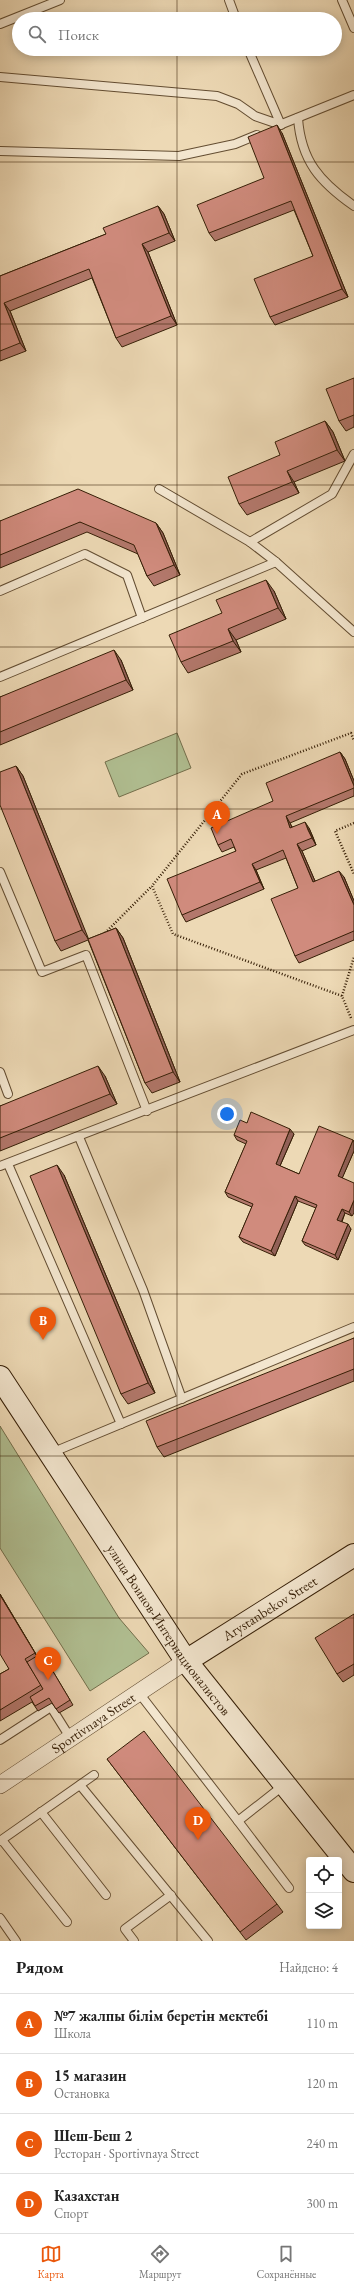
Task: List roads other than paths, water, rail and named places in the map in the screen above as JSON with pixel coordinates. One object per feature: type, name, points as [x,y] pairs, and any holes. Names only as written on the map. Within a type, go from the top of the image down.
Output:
[{"type":"street","name":"улица Воинов-Интернационалистов","points":[[0,1377],[186,1661],[354,1872]]},
{"type":"street","name":"Arystanbekov Street","points":[[186,1661],[354,1555]]},
{"type":"street","name":"Sportivnaya Street","points":[[0,1785],[186,1661]]},
{"type":"lane","points":[[30,12],[60,0]]},
{"type":"lane","points":[[229,0],[233,12]]},
{"type":"lane","points":[[342,0],[354,28]]},
{"type":"lane","points":[[0,24],[12,19]]},
{"type":"lane","points":[[251,56],[281,125]]},
{"type":"lane","points":[[0,77],[218,96],[238,104],[261,119],[281,125]]},
{"type":"lane","points":[[0,151],[179,156],[235,144],[354,95]]},
{"type":"lane","points":[[298,118],[300,136],[320,178],[354,206]]},
{"type":"lane","points":[[250,542],[332,494],[354,454]]},
{"type":"lane","points":[[159,489],[250,542],[276,562],[354,632]]},
{"type":"lane","points":[[0,591],[85,554],[127,574],[142,618]]},
{"type":"lane","points":[[0,677],[276,562]]},
{"type":"lane","points":[[0,872],[42,972],[86,955],[147,1111]]},
{"type":"lane","points":[[122,1424],[4,1165],[354,1030]]},
{"type":"lane","points":[[0,1072],[8,1094]]},
{"type":"lane","points":[[79,1137],[143,1290],[182,1399]]},
{"type":"lane","points":[[49,1454],[354,1327]]},
{"type":"lane","points":[[139,1693],[289,1888]]},
{"type":"lane","points":[[0,1740],[51,1707],[71,1739]]},
{"type":"lane","points":[[67,1922],[1,1841],[94,1775]]},
{"type":"lane","points":[[238,1821],[284,1784]]},
{"type":"lane","points":[[80,1785],[208,1941]]},
{"type":"lane","points":[[41,1812],[106,1895]]},
{"type":"lane","points":[[134,1941],[125,1929],[171,1895]]},
{"type":"lane","points":[[0,1918],[16,1941]]},
{"type":"place","name":"№7 жалпы білім беретін мектебі","points":[[217,834]]},
{"type":"place","name":"15 магазин","points":[[43,1340]]},
{"type":"place","name":"Шеш-Беш 2","points":[[48,1680]]},
{"type":"place","name":"Казахстан","points":[[198,1840]]}]
